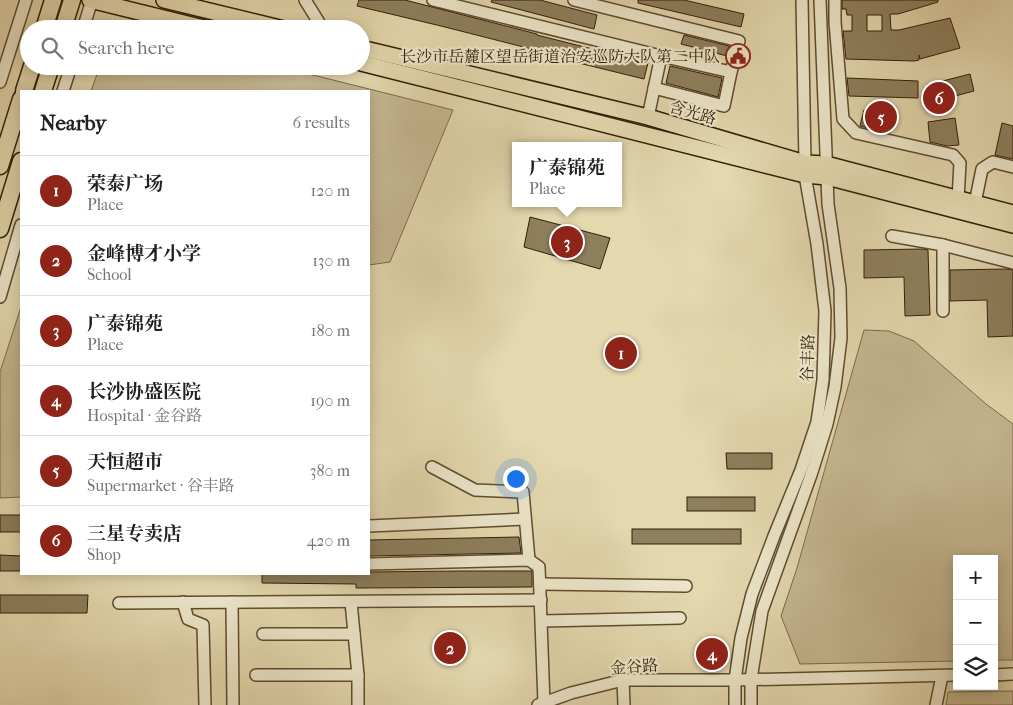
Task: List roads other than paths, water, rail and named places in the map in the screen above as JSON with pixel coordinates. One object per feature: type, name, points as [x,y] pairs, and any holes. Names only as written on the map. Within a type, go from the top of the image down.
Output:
[{"type":"highway","points":[[47,20],[53,0]]},
{"type":"highway","points":[[66,20],[72,0]]},
{"type":"highway","points":[[24,90],[29,75]]},
{"type":"highway","points":[[43,90],[48,75]]},
{"type":"highway","points":[[0,166],[20,102]]},
{"type":"highway","points":[[0,229],[20,164]]},
{"type":"main road","points":[[92,0],[172,20]]},
{"type":"main road","points":[[164,0],[247,20]]},
{"type":"main road","name":"含光路","points":[[370,50],[648,117],[805,169]]},
{"type":"main road","name":"含光路","points":[[370,65],[805,169],[826,171],[958,199],[1013,213]]},
{"type":"main road","name":"含光路","points":[[826,171],[1013,225]]},
{"type":"street","points":[[0,82],[26,0]]},
{"type":"street","points":[[86,20],[92,0]]},
{"type":"street","points":[[305,0],[318,20]]},
{"type":"street","points":[[433,0],[730,72]]},
{"type":"street","points":[[574,0],[739,41],[730,72],[724,106],[654,88]]},
{"type":"street","name":"谷丰路","points":[[735,705],[741,638],[752,594],[801,470],[816,422],[823,380],[824,311],[817,244],[805,169],[802,0]]},
{"type":"street","name":"谷丰路","points":[[752,705],[751,679],[762,611],[811,475],[827,424],[835,387],[841,338],[840,288],[828,204],[820,0]]},
{"type":"street","points":[[835,0],[843,119],[856,133],[953,155],[960,163],[958,199]]},
{"type":"street","points":[[648,117],[661,56]]},
{"type":"street","points":[[63,90],[68,75]]},
{"type":"street","points":[[975,203],[982,169],[993,162],[1013,167]]},
{"type":"street","points":[[0,297],[20,228]]},
{"type":"street","points":[[892,236],[943,245],[1013,263]]},
{"type":"street","points":[[943,245],[943,311]]},
{"type":"street","points":[[432,467],[475,490],[523,492],[529,560]]},
{"type":"street","points":[[370,526],[526,519]]},
{"type":"street","points":[[370,564],[529,560],[539,567],[542,621],[541,704]]},
{"type":"street","points":[[540,584],[686,586]]},
{"type":"street","points":[[119,603],[541,600]]},
{"type":"street","points":[[183,602],[188,619],[203,625],[204,705]]},
{"type":"street","points":[[232,602],[233,705]]},
{"type":"street","points":[[351,602],[358,675],[358,705]]},
{"type":"street","points":[[542,621],[680,618]]},
{"type":"street","points":[[263,634],[354,634]]},
{"type":"street","points":[[998,674],[1013,674]]},
{"type":"street","points":[[256,675],[358,675]]},
{"type":"street","name":"金谷路","points":[[541,704],[571,693],[623,680],[736,680],[953,675]]},
{"type":"street","points":[[936,705],[942,676]]},
{"type":"street","points":[[623,680],[624,705]]},
{"type":"place","name":"长沙市岳麓区望岳街道治安巡防大队第二中队","points":[[738,56]]},
{"type":"place","name":"三星专卖店","points":[[939,98]]},
{"type":"place","name":"天恒超市","points":[[881,117]]},
{"type":"place","name":"广泰锦苑","points":[[567,242]]},
{"type":"place","name":"荣泰广场","points":[[621,353]]},
{"type":"place","name":"金峰博才小学","points":[[450,648]]},
{"type":"place","name":"长沙协盛医院","points":[[712,654]]}]
